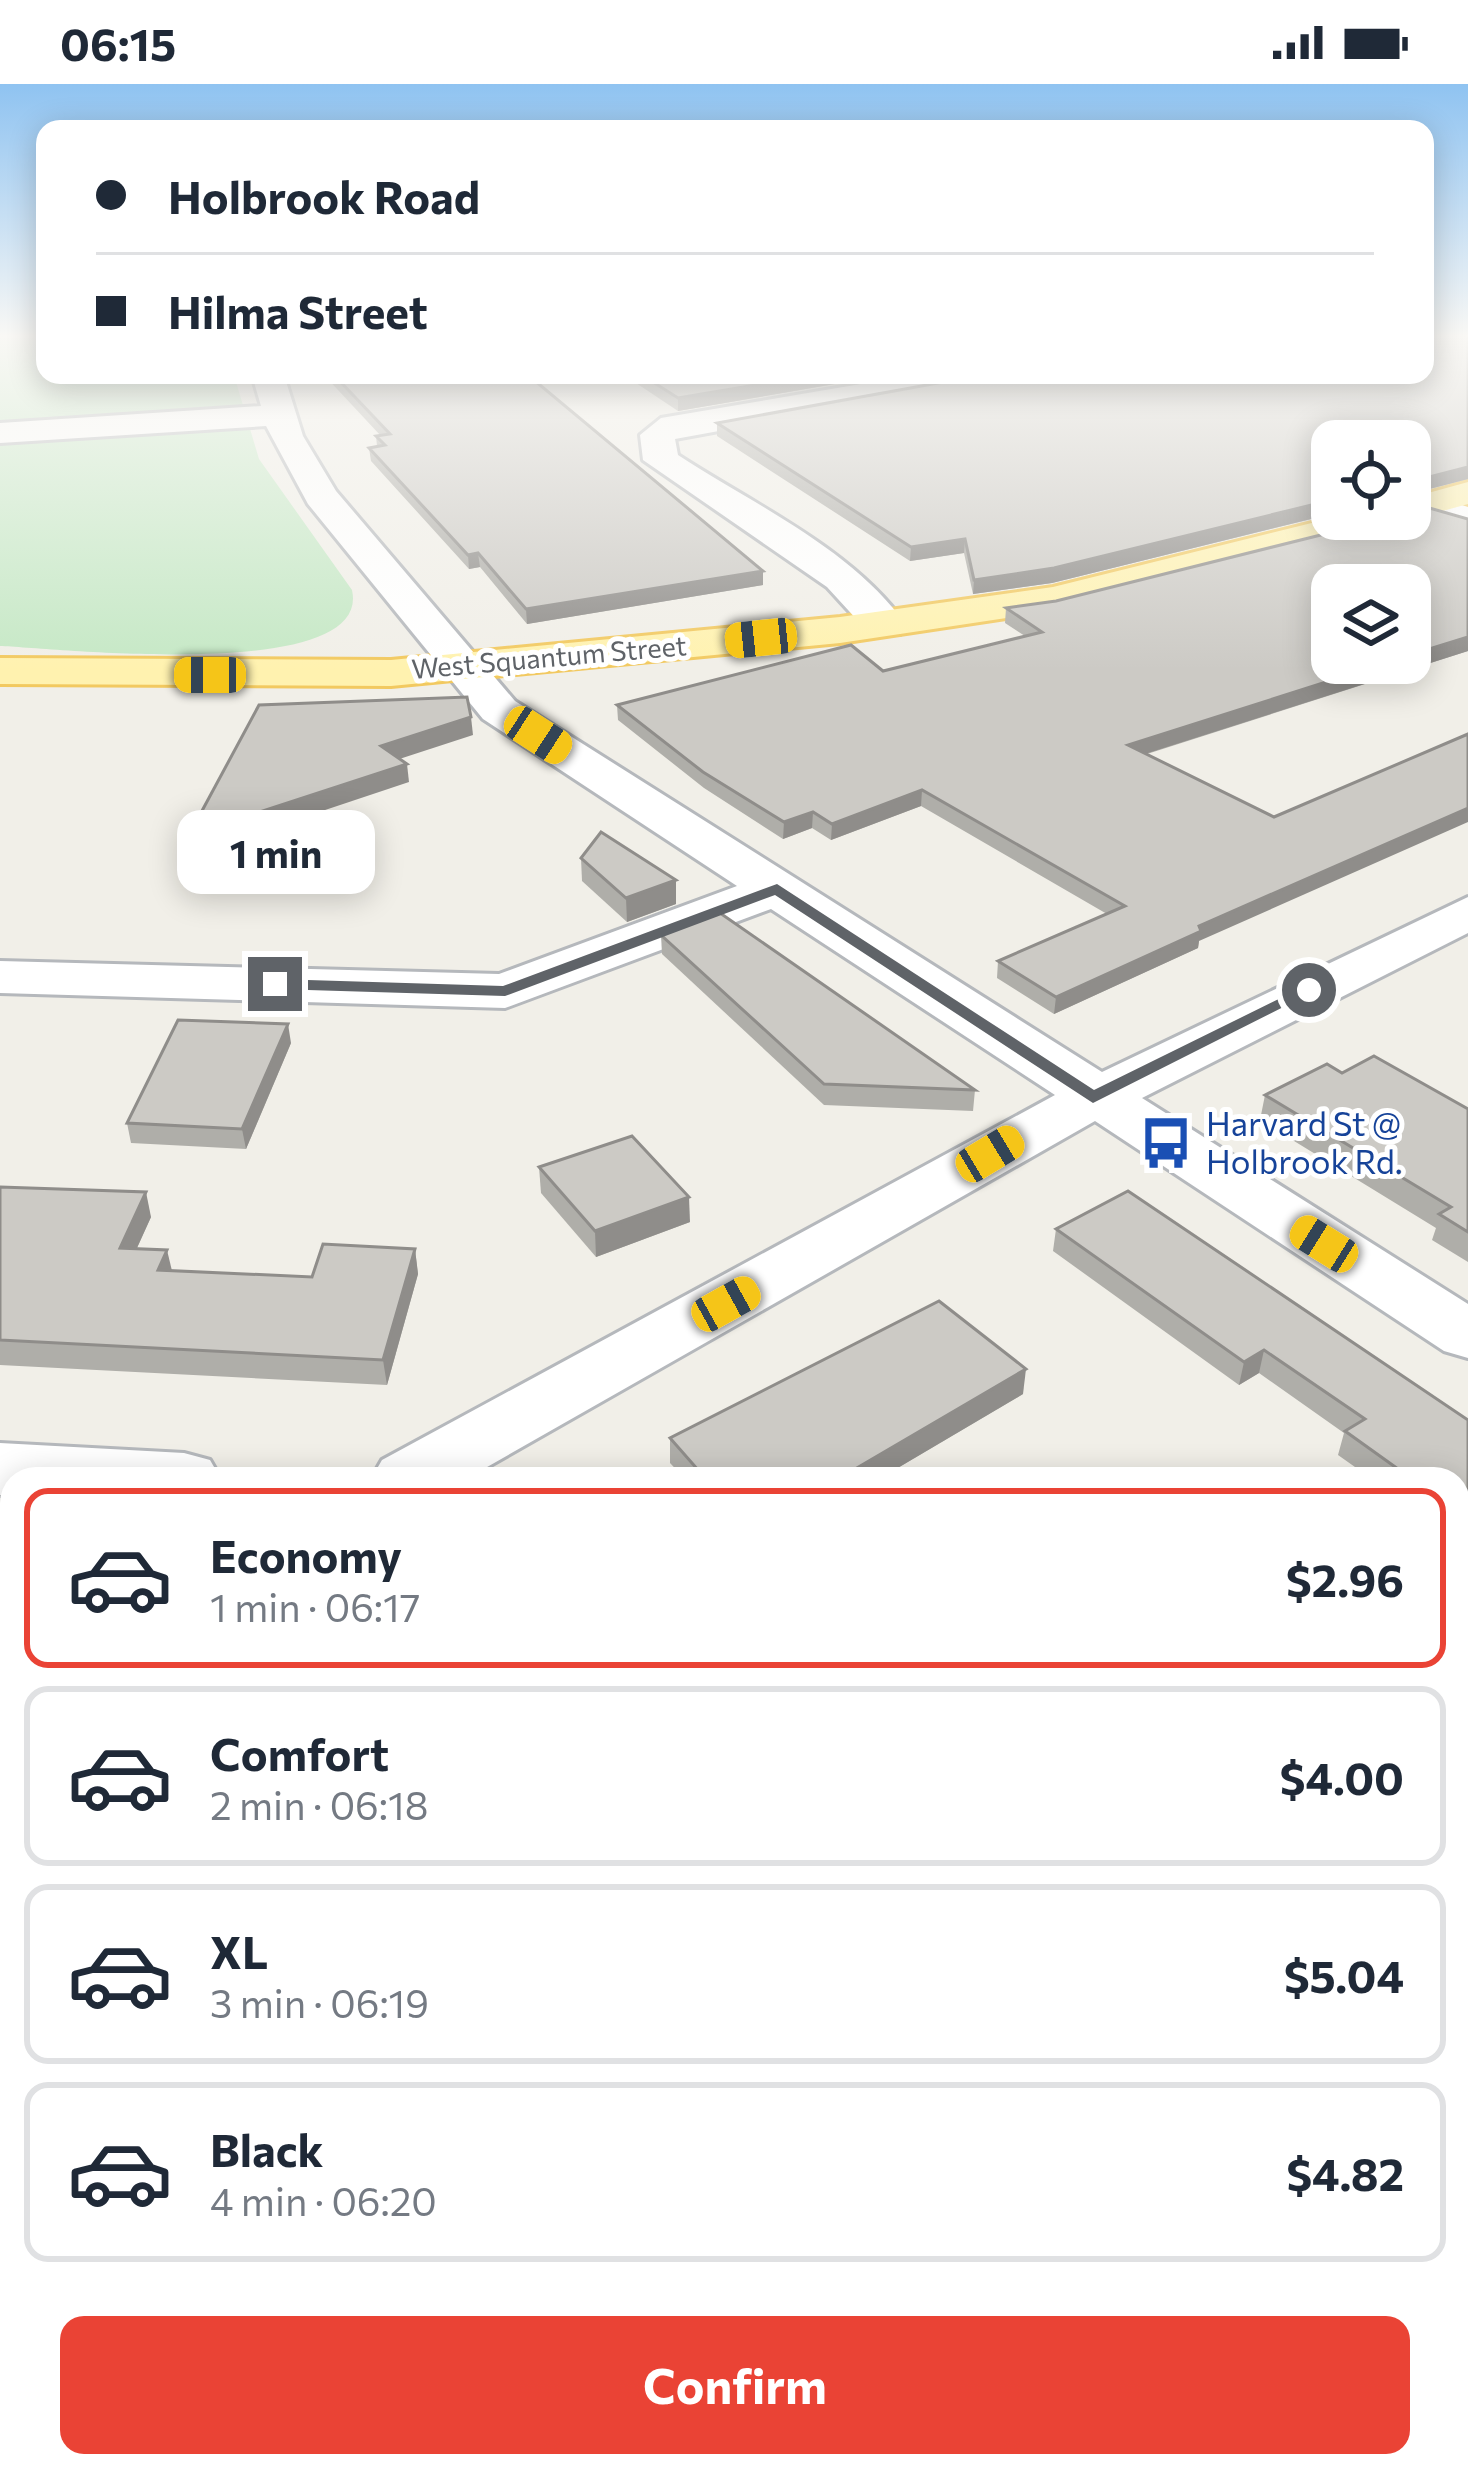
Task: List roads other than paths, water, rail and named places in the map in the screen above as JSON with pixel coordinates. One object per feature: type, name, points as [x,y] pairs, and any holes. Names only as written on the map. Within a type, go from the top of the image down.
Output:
[{"type":"main road","points":[[1431,504],[1468,493]]},
{"type":"main road","name":"West Squantum Street","points":[[0,671],[302,674],[461,668],[884,625],[1083,593],[1311,535]]},
{"type":"street","points":[[292,447],[321,496],[499,710],[1468,1335]]},
{"type":"street","points":[[659,447],[661,460],[842,579],[884,625]]},
{"type":"street","points":[[1431,510],[1468,520]]},
{"type":"street","points":[[0,977],[505,991],[777,889]]},
{"type":"street","points":[[430,1467],[1093,1097],[1468,913]]},
{"type":"place","name":"Harvard St @ Holbrook Rd.","points":[[1166,1143]]}]
